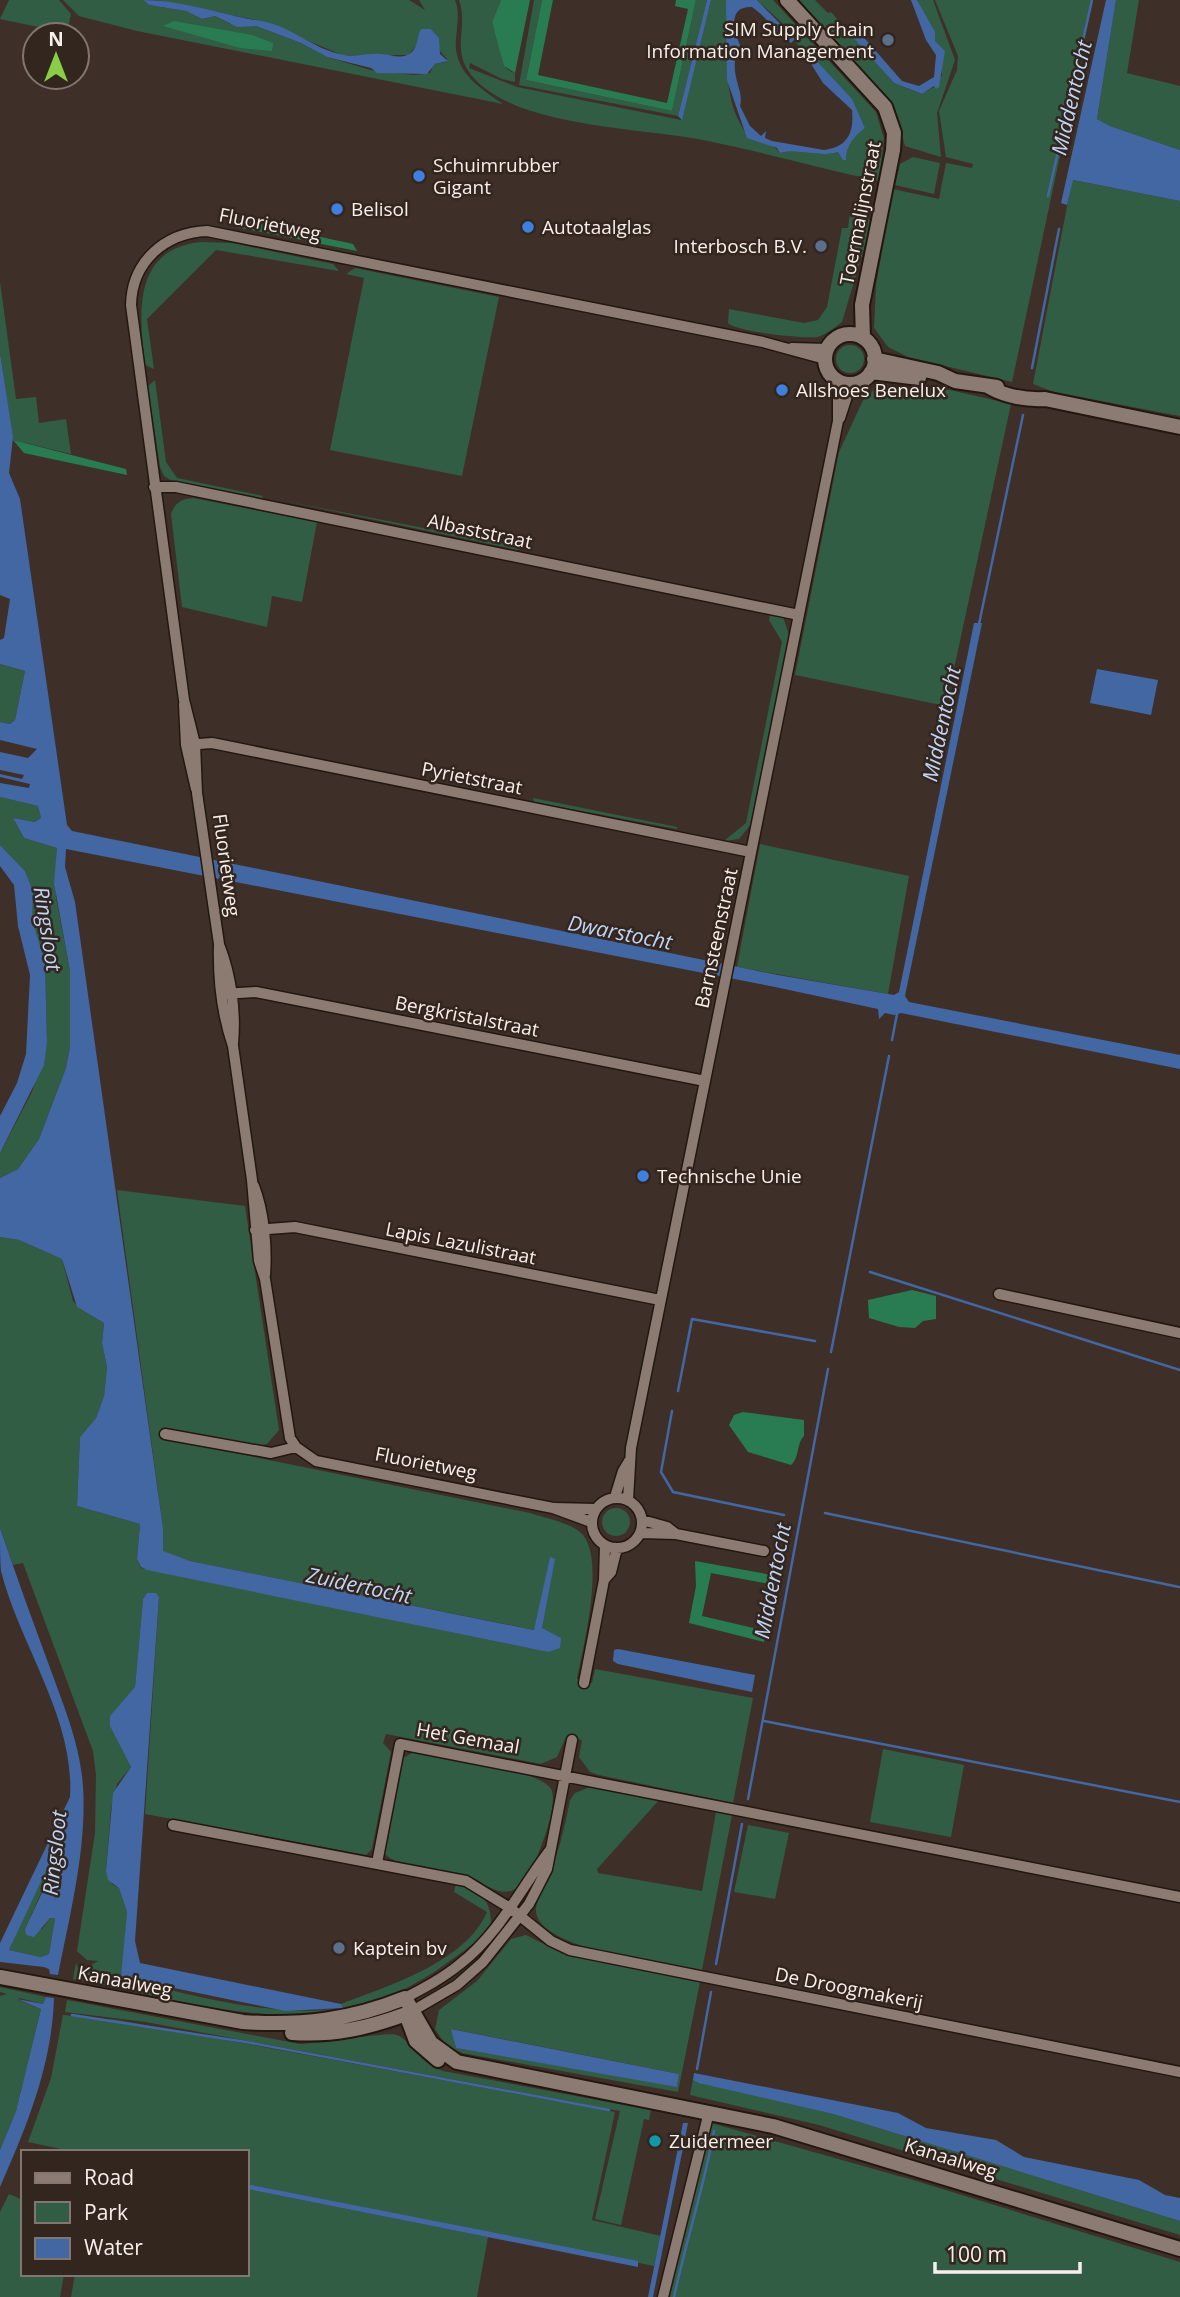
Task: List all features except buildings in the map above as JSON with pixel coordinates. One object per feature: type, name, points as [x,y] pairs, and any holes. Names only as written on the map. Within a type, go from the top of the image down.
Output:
[{"type":"street","name":"Toermalijnstraat","points":[[788,0],[875,94],[893,127],[893,150],[856,336]]},
{"type":"street","name":"Fluorietweg","points":[[591,1522],[553,1508],[316,1461],[296,1447],[286,1429],[233,1046],[226,1027],[226,993],[206,854],[197,793],[191,778],[190,744],[131,297],[138,272],[149,256],[167,242],[189,233],[217,232],[827,354]]},
{"type":"street","points":[[856,336],[873,350],[873,365],[860,382],[844,382],[828,370],[827,354],[836,339],[856,336]]},
{"type":"street","points":[[873,365],[938,373],[955,380],[989,387],[1017,388],[1045,399],[1180,427]]},
{"type":"street","name":"Barnsteenstraat","points":[[628,1500],[629,1461],[660,1300],[844,382]]},
{"type":"street","name":"Albaststraat","points":[[154,487],[189,489],[799,615]]},
{"type":"street","name":"Pyrietstraat","points":[[190,744],[226,746],[751,852]]},
{"type":"street","name":"Bergkristalstraat","points":[[226,993],[256,992],[705,1081]]},
{"type":"street","name":"Lapis Lazulistraat","points":[[259,1230],[295,1227],[660,1300]]},
{"type":"street","points":[[999,1294],[1180,1334]]},
{"type":"street","points":[[165,1434],[271,1453],[296,1447]]},
{"type":"street","name":"Barnsteenstraat","points":[[615,1497],[629,1461]]},
{"type":"street","points":[[615,1497],[628,1500],[638,1508],[642,1520],[640,1533],[628,1545],[617,1548],[605,1545],[596,1538],[591,1522],[595,1509],[600,1503],[615,1497]]},
{"type":"street","name":"Fluorietweg","points":[[553,1508],[595,1509]]},
{"type":"street","points":[[642,1520],[667,1527],[676,1534]]},
{"type":"street","points":[[640,1533],[676,1534],[764,1551]]},
{"type":"street","points":[[584,1683],[604,1580],[605,1545]]},
{"type":"street","points":[[604,1580],[611,1572],[617,1548]]},
{"type":"street","points":[[408,2008],[470,1975],[521,1916],[541,1882],[572,1740]]},
{"type":"street","name":"Het Gemaal","points":[[377,1863],[400,1744],[566,1777]]},
{"type":"street","points":[[566,1777],[1180,1897]]},
{"type":"street","points":[[173,1825],[466,1881],[510,1909]]},
{"type":"street","points":[[408,2008],[462,1963],[510,1909],[550,1850]]},
{"type":"street","name":"De Droogmakerij","points":[[510,1909],[551,1941],[570,1950],[1180,2071]]},
{"type":"street","name":"Kanaalweg","points":[[0,1977],[243,2022],[324,2023],[408,2008],[435,2047],[445,2056],[470,2066],[773,2126],[1180,2249]]},
{"type":"street","points":[[663,2297],[709,2112]]},
{"type":"green space","points":[[9,0],[59,0],[71,14],[70,21],[21,21],[21,23],[0,19]]},
{"type":"green space","points":[[63,0],[143,0],[149,5],[186,11],[202,19],[215,16],[230,24],[256,26],[301,43],[327,57],[374,71],[414,75],[430,73],[434,64],[446,62],[447,59],[439,50],[439,38],[431,29],[408,55],[342,55],[261,21],[157,0],[409,0],[425,10],[419,0],[455,0],[458,14],[456,51],[463,70],[503,104],[137,31],[79,16]]},
{"type":"green space","points":[[459,0],[501,0],[492,22],[504,65],[515,73],[515,82],[502,79],[470,63],[469,68],[517,87],[681,120],[711,0],[726,0],[728,83],[736,115],[744,130],[780,153],[838,152],[841,156],[858,132],[865,128],[843,92],[795,42],[794,34],[757,0],[773,0],[876,112],[884,139],[879,181],[703,140],[580,123],[518,106],[492,93],[472,76],[466,66],[462,57],[462,10]]},
{"type":"green space","points":[[501,0],[530,0],[515,73],[504,66],[492,22]]},
{"type":"green space","points":[[534,0],[542,0],[526,80],[672,111],[696,0],[707,0],[678,116],[519,85]]},
{"type":"green space","points":[[542,0],[553,0],[538,75],[667,103],[688,9],[675,6],[676,0],[696,0],[672,111],[526,80]]},
{"type":"green space","points":[[799,0],[815,0],[828,13],[831,12],[894,83],[921,94],[936,86],[942,75],[942,54],[933,37],[932,26],[926,20],[917,0],[933,0],[955,60],[937,113],[941,157],[905,146],[894,106]]},
{"type":"green space","points":[[935,0],[1093,0],[1012,382],[908,357],[888,347],[874,328],[876,285],[893,189],[939,199],[946,163],[972,168],[973,164],[946,157],[939,111],[957,70],[958,56]]},
{"type":"green space","points":[[1116,0],[1139,0],[1127,73],[1180,86],[1180,150],[1097,119]]},
{"type":"green space","points":[[174,21],[252,35],[273,43],[272,51],[240,48],[163,26]]},
{"type":"green space","points":[[913,157],[940,163],[934,194],[895,185],[900,164]]},
{"type":"green space","points":[[1072,180],[1180,201],[1180,416],[1054,392],[1033,384]]},
{"type":"green space","points":[[850,212],[868,216],[871,225],[842,322],[817,337],[757,332],[728,323],[729,309],[804,323],[818,320],[827,307],[842,228],[848,228]]},
{"type":"green space","points":[[228,217],[353,244],[357,251],[236,227]]},
{"type":"green space","points":[[201,242],[232,243],[333,264],[339,271],[216,250],[147,319],[154,369],[145,365],[142,306],[145,287],[151,271],[162,257],[179,247]]},
{"type":"green space","points":[[355,268],[499,297],[462,476],[330,450],[364,278],[346,274]]},
{"type":"green space","points":[[0,282],[16,399],[36,397],[39,423],[66,419],[71,454],[13,440],[0,353]]},
{"type":"green space","points":[[850,345],[860,349],[864,359],[860,369],[850,373],[840,369],[836,359],[840,349]]},
{"type":"green space","points":[[155,380],[166,462],[177,478],[263,496],[262,498],[172,481],[164,476],[160,467],[148,386]]},
{"type":"green space","points":[[882,385],[950,390],[1011,404],[946,706],[795,675],[839,452],[865,396]]},
{"type":"green space","points":[[13,440],[126,469],[127,475],[24,453]]},
{"type":"green space","points":[[193,498],[317,522],[302,602],[272,596],[267,627],[182,607],[171,514],[179,502]]},
{"type":"green space","points":[[285,501],[444,532],[446,524],[452,525],[451,533],[521,547],[518,550]]},
{"type":"green space","points":[[770,613],[783,617],[789,635],[751,824],[739,839],[724,841],[746,823],[782,642],[769,620]]},
{"type":"green space","points":[[0,664],[25,671],[15,720],[11,724],[0,722]]},
{"type":"green space","points":[[0,797],[38,806],[41,818],[35,822],[13,818],[24,838],[57,848],[56,897],[70,971],[70,1047],[66,1068],[39,1139],[18,1169],[0,1178],[0,1153],[32,1092],[47,1042],[45,963],[31,920],[33,891],[25,871],[0,845]]},
{"type":"green space","points":[[533,798],[677,827],[677,829],[534,802]]},
{"type":"green space","points":[[760,844],[909,876],[888,994],[737,967]]},
{"type":"green space","points":[[117,1190],[245,1206],[279,1430],[267,1444],[256,1446],[163,1428],[161,1438],[530,1513],[563,1523],[580,1532],[588,1543],[592,1560],[592,1580],[588,1625],[577,1679],[592,1683],[595,1669],[753,1698],[733,1803],[590,1772],[579,1757],[582,1740],[566,1737],[557,1757],[541,1764],[386,1734],[383,1743],[391,1752],[372,1849],[366,1855],[145,1814],[159,1597],[147,1593],[143,1599],[135,1688],[111,1716],[110,1725],[131,1767],[117,1784],[111,1809],[106,1871],[112,1884],[119,1888],[127,1912],[122,1979],[260,2008],[315,2011],[343,2008],[341,2004],[402,1980],[443,1959],[476,1930],[487,1912],[454,1892],[456,1884],[470,1888],[481,1896],[488,1907],[491,1922],[482,1935],[464,1951],[399,1991],[354,2007],[309,2014],[263,2014],[216,2008],[73,1979],[76,1963],[80,1972],[98,1961],[87,1960],[77,1951],[95,1833],[96,1775],[93,1751],[23,1563],[13,1565],[0,1528],[0,1237],[19,1240],[62,1259],[73,1301],[80,1309],[104,1323],[102,1343],[107,1367],[104,1396],[96,1418],[80,1437],[77,1506],[140,1524],[137,1559],[141,1568],[548,1652],[546,1632],[542,1628],[550,1558],[535,1630],[190,1561],[163,1552],[163,1528]]},
{"type":"green space","points":[[912,1290],[936,1296],[936,1319],[923,1321],[915,1328],[899,1327],[869,1318],[868,1300]]},
{"type":"green space","points":[[743,1412],[804,1420],[804,1436],[791,1465],[748,1452],[729,1425],[734,1415]]},
{"type":"green space","points":[[616,1508],[626,1512],[630,1522],[626,1532],[616,1536],[606,1532],[602,1522],[606,1512]]},
{"type":"green space","points":[[695,1561],[777,1576],[775,1585],[711,1573],[702,1616],[766,1631],[764,1642],[689,1623],[696,1586]]},
{"type":"green space","points":[[883,1749],[964,1765],[951,1837],[870,1822]]},
{"type":"green space","points":[[416,1751],[512,1770],[545,1783],[552,1791],[552,1812],[542,1843],[529,1874],[516,1889],[498,1891],[466,1875],[410,1866],[384,1853],[401,1759]]},
{"type":"green space","points":[[590,1787],[659,1800],[597,1869],[598,1873],[702,1891],[716,1812],[732,1815],[702,1970],[582,1946],[560,1937],[543,1925],[536,1912],[536,1905],[563,1834],[570,1800],[575,1793]]},
{"type":"green space","points":[[748,1825],[789,1833],[775,1899],[734,1892]]},
{"type":"green space","points":[[61,1844],[65,1855],[55,1901],[52,1884],[42,1891],[25,1929],[42,1929],[50,1918],[55,1918],[49,1954],[41,1957],[9,1950],[53,1852]]},
{"type":"green space","points":[[526,1935],[565,1955],[700,1982],[678,2092],[462,2053],[445,2044],[435,2029],[439,2010],[477,1981],[511,1939]],"holes":[[[452,2029],[679,2074],[677,2086],[456,2048]]]},
{"type":"green space","points":[[0,1987],[46,1997],[43,2004],[19,1998],[18,2000],[41,2009],[16,2111],[0,2150],[0,1996],[7,1994],[0,1992]]},
{"type":"green space","points":[[67,2000],[300,2044],[397,2035],[427,2063],[443,2071],[651,2110],[649,2120],[644,2119],[621,2225],[595,2219],[620,2111],[146,2022],[65,2012]]},
{"type":"green space","points":[[63,2015],[118,2020],[615,2112],[592,2220],[661,2236],[654,2266],[248,2184],[248,2150],[66,2150],[28,2142],[51,2078]]},
{"type":"green space","points":[[693,2080],[833,2114],[1180,2221],[1180,2235],[819,2125],[690,2095]]},
{"type":"green space","points":[[711,2123],[913,2180],[1180,2262],[1180,2297],[670,2297],[689,2201]]},
{"type":"green space","points":[[248,2189],[488,2237],[477,2297],[71,2297],[75,2276],[248,2276]]},
{"type":"green space","points":[[9,2194],[21,2199],[21,2276],[64,2276],[60,2297],[0,2297],[0,2212]]},
{"type":"water","points":[[143,0],[188,5],[272,23],[322,48],[349,55],[404,56],[414,50],[421,29],[431,29],[439,38],[440,54],[448,61],[435,64],[427,74],[377,73],[371,68],[327,57],[301,43],[256,26],[237,27],[215,16],[202,19],[186,11],[149,5]]},
{"type":"water","points":[[707,0],[711,0],[682,120],[678,116]]},
{"type":"water","points":[[726,0],[757,0],[795,39],[791,43],[752,7],[739,10],[736,14],[734,26],[740,45],[736,55],[735,72],[740,106],[750,126],[761,136],[766,131],[765,138],[772,141],[824,150],[844,142],[851,131],[852,110],[823,83],[808,59],[810,54],[852,99],[865,128],[851,142],[846,160],[843,160],[838,152],[780,153],[777,148],[747,138],[727,80]]},
{"type":"water","points":[[911,0],[917,0],[935,32],[935,41],[945,51],[939,87],[936,89],[934,86],[922,94],[894,83],[850,34],[855,30],[860,33],[902,81],[919,86],[934,77],[936,55],[926,40]]},
{"type":"water","points":[[1106,0],[1116,0],[1097,119],[1180,150],[1180,201],[1073,180],[1067,205],[1061,203]]},
{"type":"water","points":[[0,353],[13,437],[9,473],[20,499],[67,825],[72,831],[778,975],[894,995],[899,992],[974,623],[982,623],[905,996],[909,1002],[1180,1055],[1180,1069],[901,1013],[885,1013],[879,1019],[878,1009],[775,987],[66,849],[65,867],[75,902],[163,1528],[163,1551],[190,1561],[534,1630],[550,1557],[555,1559],[542,1628],[561,1638],[560,1648],[548,1652],[147,1570],[141,1567],[137,1559],[140,1524],[77,1506],[80,1437],[96,1418],[104,1396],[107,1367],[102,1343],[104,1323],[77,1307],[62,1259],[19,1240],[0,1237],[0,1178],[18,1169],[39,1139],[66,1068],[70,1047],[70,971],[54,883],[57,848],[24,838],[13,818],[35,822],[41,818],[38,806],[0,797],[0,783],[29,788],[30,784],[0,777],[0,774],[22,779],[24,775],[0,770],[0,752],[28,758],[37,749],[0,740],[0,722],[10,724],[15,720],[25,671],[0,664],[0,640],[4,638],[10,599],[0,595]]},
{"type":"water","points":[[1097,669],[1158,680],[1151,715],[1090,703]]},
{"type":"water","points":[[0,845],[25,871],[33,891],[32,920],[45,962],[47,1042],[44,1065],[0,1153],[0,1116],[17,1083],[26,1054],[30,975],[18,926],[14,885],[0,866]]},
{"type":"water","points":[[0,1528],[66,1711],[81,1770],[84,1809],[80,1857],[58,1975],[50,1974],[49,1969],[44,1967],[0,1962],[0,1943],[70,1797],[64,1739],[1,1571]],"holes":[[[58,1845],[64,1845],[55,1900],[52,1884],[47,1882],[25,1929],[26,1935],[34,1937],[50,1918],[55,1918],[49,1954],[41,1957],[9,1950]]]},
{"type":"water","points":[[147,1593],[156,1593],[159,1597],[135,1941],[140,1963],[341,2004],[343,2008],[285,2011],[121,1977],[127,1912],[119,1888],[108,1880],[106,1871],[113,1793],[131,1767],[110,1726],[110,1716],[135,1687],[143,1599]]},
{"type":"water","points":[[614,1650],[755,1675],[752,1692],[618,1664],[613,1661]]},
{"type":"water","points":[[46,1997],[54,1998],[49,2047],[20,2141],[0,2187],[0,2150],[16,2111],[41,2009],[17,1999],[43,2004]]},
{"type":"water","points":[[451,2029],[679,2074],[677,2087],[456,2048]]},
{"type":"water","points":[[694,2073],[898,2113],[926,2128],[996,2140],[1024,2157],[1139,2180],[1165,2195],[1180,2198],[1180,2221],[833,2114],[699,2083],[693,2080]]},
{"type":"water","points":[[683,2123],[688,2123],[653,2297],[648,2297]]},
{"type":"water","points":[[248,2184],[638,2261],[638,2267],[248,2189]]},
{"type":"waterway","name":"Middentocht","points":[[1048,196],[1092,0]]},
{"type":"waterway","name":"Middentocht","points":[[1032,368],[1059,229]]},
{"type":"waterway","name":"Middentocht","points":[[979,624],[1023,415]]},
{"type":"waterway","name":"Middentocht","points":[[892,1040],[897,1014]]},
{"type":"waterway","name":"Middentocht","points":[[831,1352],[889,1056]]},
{"type":"waterway","points":[[870,1272],[1180,1370]]},
{"type":"waterway","points":[[678,1391],[692,1319],[815,1341]]},
{"type":"waterway","name":"Middentocht","points":[[748,1799],[828,1369]]},
{"type":"waterway","points":[[672,1411],[661,1472],[673,1492],[784,1515]]},
{"type":"waterway","points":[[825,1513],[1179,1587]]},
{"type":"waterway","points":[[764,1721],[1180,1802]]},
{"type":"waterway","name":"Middentocht","points":[[716,1964],[742,1824]]},
{"type":"waterway","name":"Middentocht","points":[[697,2069],[711,1992]]},
{"type":"waterway","points":[[72,2015],[246,2042],[609,2110]]},
{"type":"waterway","points":[[674,2297],[714,2131]]},
{"type":"place","name":"SIM Supply chain Information Management","points":[[888,40]]},
{"type":"place","name":"Schuimrubber Gigant","points":[[419,176]]},
{"type":"place","name":"Belisol","points":[[337,209]]},
{"type":"place","name":"Autotaalglas","points":[[528,227]]},
{"type":"place","name":"Interbosch B.V.","points":[[821,246]]},
{"type":"place","name":"Allshoes Benelux","points":[[782,390]]},
{"type":"place","name":"Technische Unie","points":[[643,1176]]},
{"type":"place","name":"Kaptein bv","points":[[339,1948]]},
{"type":"place","name":"Zuidermeer","points":[[655,2141]]},
{"type":"water label","name":"Ringsloot","points":[[47,929]]},
{"type":"water label","name":"Dwarstocht","points":[[620,933]]},
{"type":"water label","name":"Zuidertocht","points":[[359,1586]]},
{"type":"water label","name":"Ringsloot","points":[[55,1853]]}]
